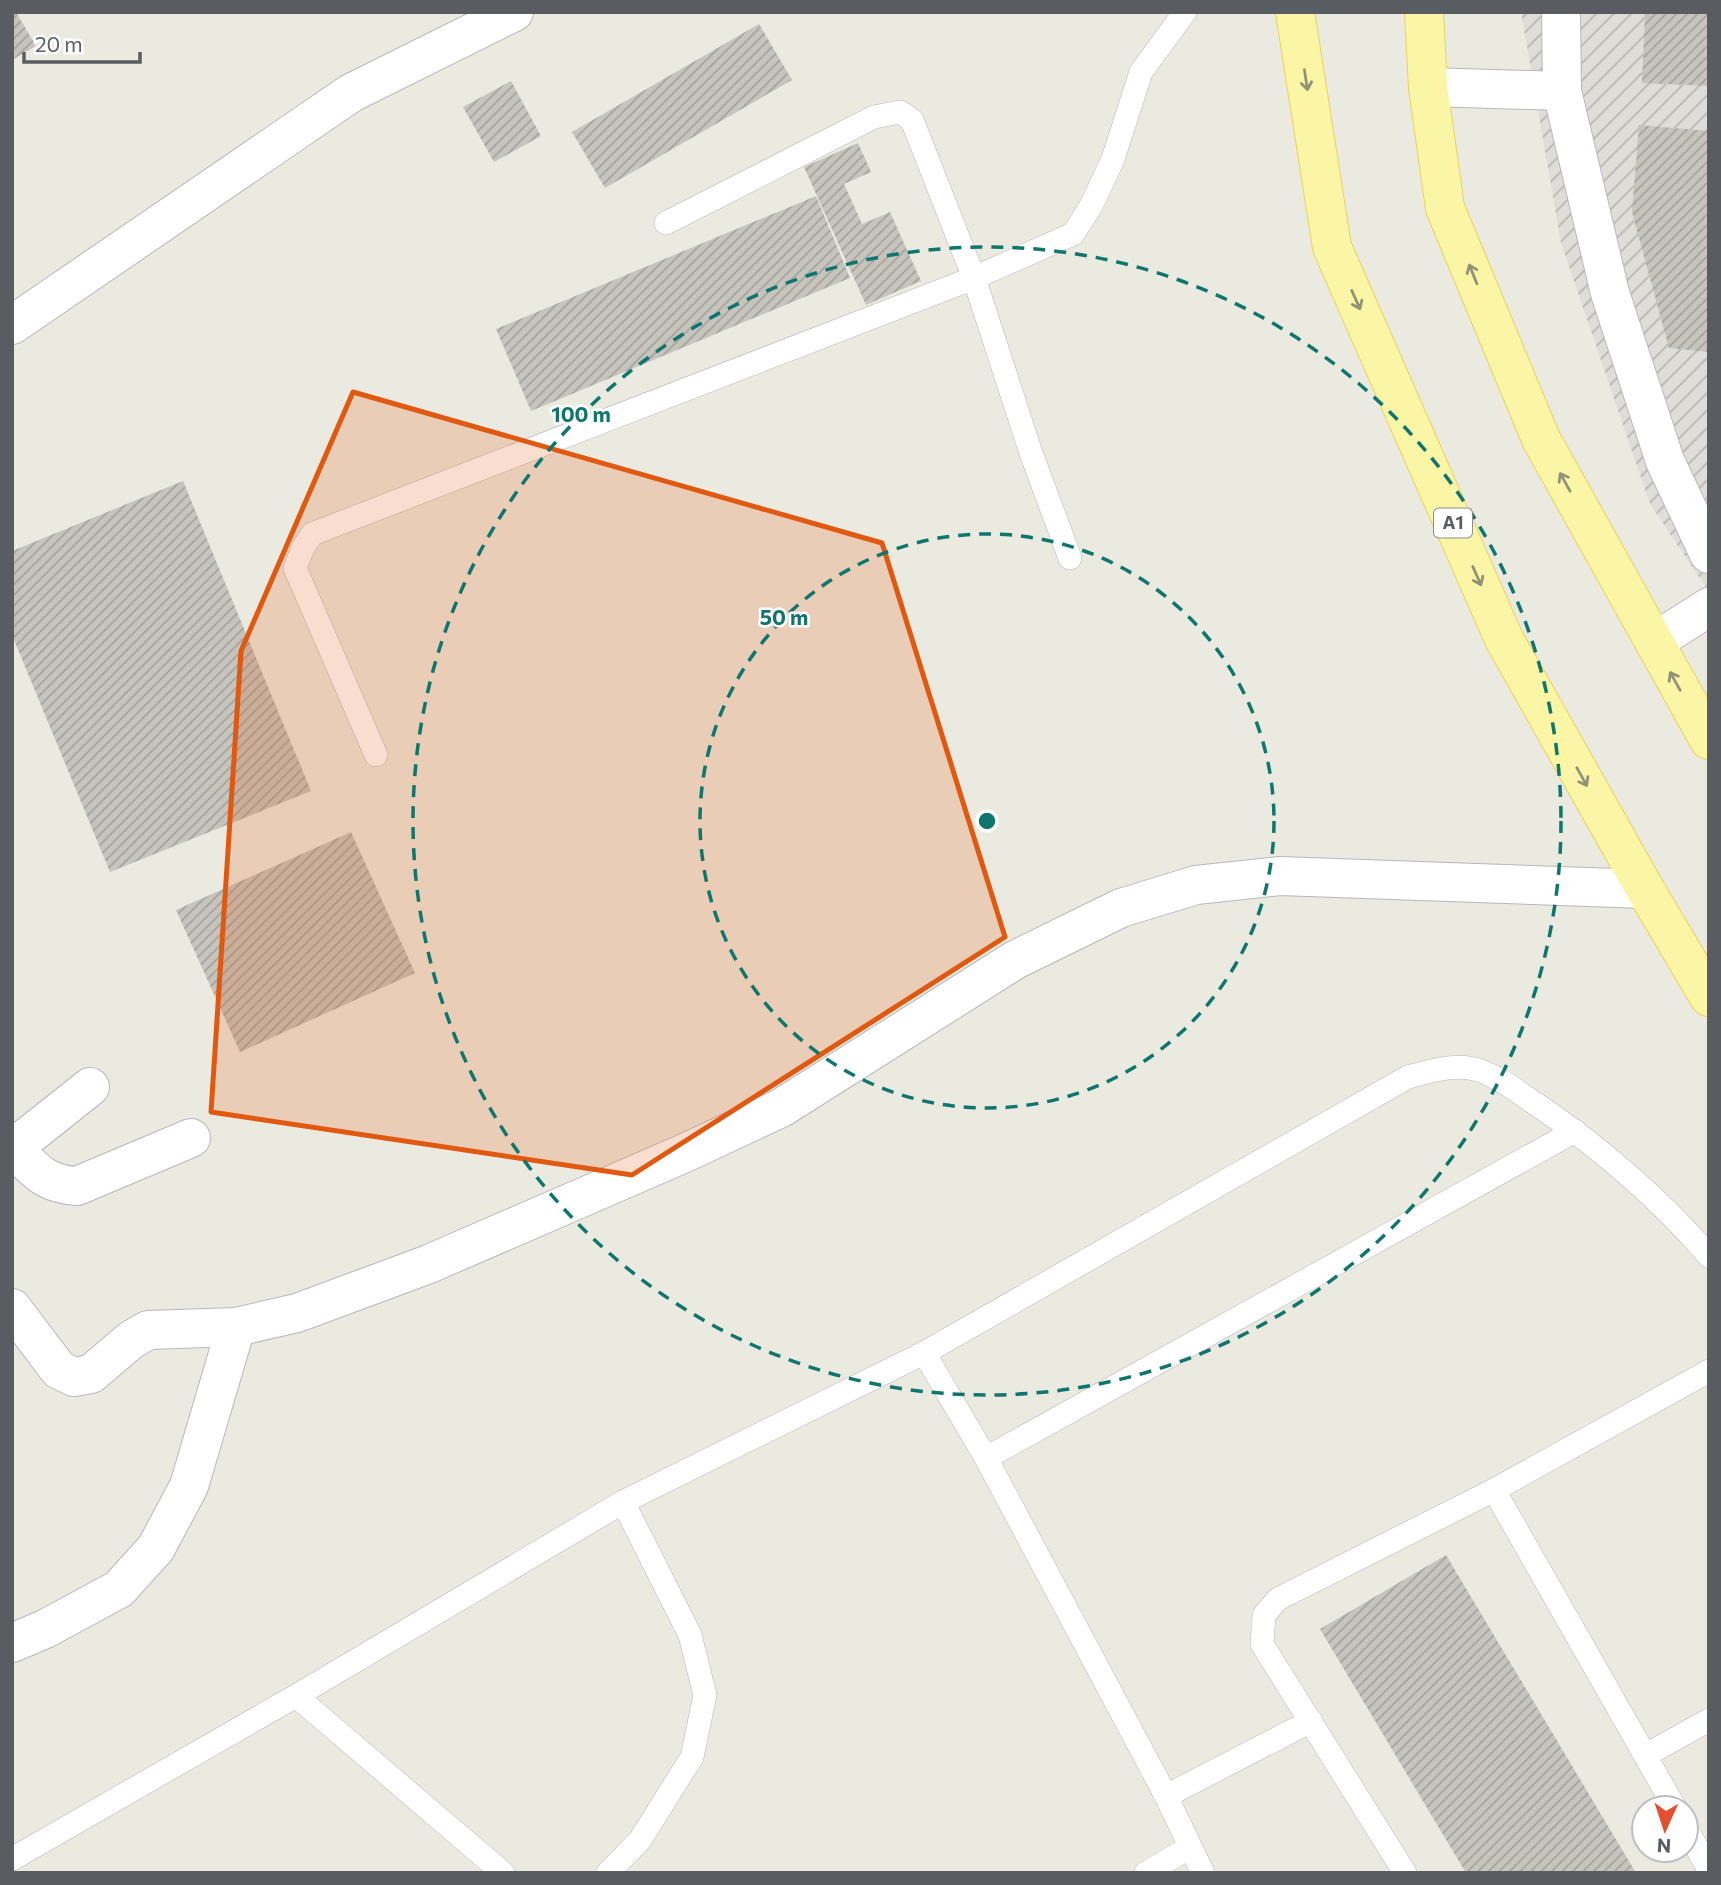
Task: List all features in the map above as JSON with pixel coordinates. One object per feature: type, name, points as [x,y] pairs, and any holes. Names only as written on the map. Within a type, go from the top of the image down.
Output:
[{"type":"main road","name":"A1","points":[[1295,12],[1332,247],[1504,639],[1709,997]]},
{"type":"main road","points":[[1424,12],[1428,87],[1446,208],[1451,221],[1541,439],[1709,740]]},
{"type":"street","points":[[12,325],[352,93],[514,12]]},
{"type":"street","points":[[1561,12],[1562,90],[1610,293],[1665,461],[1709,554]]},
{"type":"street","points":[[1428,87],[1562,90]]},
{"type":"street","points":[[1654,642],[1709,607]]},
{"type":"street","points":[[12,1308],[59,1370],[74,1377],[91,1374],[131,1340],[148,1330],[236,1327],[297,1314],[429,1264],[687,1152],[781,1108],[1015,960],[1121,908],[1196,885],[1280,876],[1645,888]]},
{"type":"street","points":[[90,1087],[13,1148],[41,1175],[59,1185],[77,1186],[191,1138]]},
{"type":"street","points":[[12,1643],[45,1629],[119,1589],[156,1548],[189,1486],[236,1327]]},
{"type":"lane","points":[[376,755],[295,568],[312,534],[974,278],[1073,234],[1091,206],[1113,159],[1141,72],[1185,12]]},
{"type":"lane","points":[[666,223],[874,117],[900,112],[912,120],[974,278],[1031,453],[1070,558]]},
{"type":"lane","points":[[12,1859],[296,1696],[623,1502],[924,1353],[1408,1077],[1445,1067],[1480,1070],[1509,1086],[1575,1131],[1679,1222],[1709,1256]]},
{"type":"lane","points":[[986,1458],[1575,1131]]},
{"type":"lane","points":[[924,1353],[986,1458],[1166,1796],[1203,1873]]},
{"type":"lane","points":[[1405,1873],[1262,1644],[1264,1615],[1279,1599],[1494,1490],[1709,1371]]},
{"type":"lane","points":[[1494,1490],[1667,1794]]},
{"type":"lane","points":[[608,1873],[640,1840],[692,1757],[705,1695],[690,1635],[623,1502]]},
{"type":"lane","points":[[296,1696],[503,1873]]},
{"type":"lane","points":[[1646,1755],[1709,1720]]},
{"type":"lane","points":[[1166,1796],[1311,1721]]},
{"type":"lane","points":[[1146,1873],[1190,1847]]},
{"type":"lane","points":[[1700,1854],[1709,1870]]},
{"type":"highlighted area","points":[[353,392],[882,543],[1005,937],[632,1175],[211,1112],[241,651]]},
{"type":"shaded area","points":[[1521,12],[1709,12],[1709,592],[1650,504],[1561,243]]},
{"type":"building","points":[[12,12],[16,12],[36,46],[12,60]]},
{"type":"building","points":[[1645,12],[1709,12],[1709,86],[1642,83]]},
{"type":"building","points":[[759,24],[792,80],[605,188],[572,132]]},
{"type":"building","points":[[511,81],[541,136],[494,162],[463,107]]},
{"type":"building","points":[[1639,125],[1709,131],[1709,352],[1669,348],[1632,212]]},
{"type":"building","points":[[858,143],[871,172],[844,184],[862,224],[890,212],[921,281],[866,305],[804,167]]},
{"type":"building","points":[[816,196],[850,278],[531,411],[496,329]]},
{"type":"building","points":[[183,481],[311,791],[110,872],[12,635],[12,551]]},
{"type":"building","points":[[351,832],[415,973],[240,1052],[176,910]]},
{"type":"building","points":[[1446,1555],[1636,1873],[1466,1873],[1320,1629]]}]
